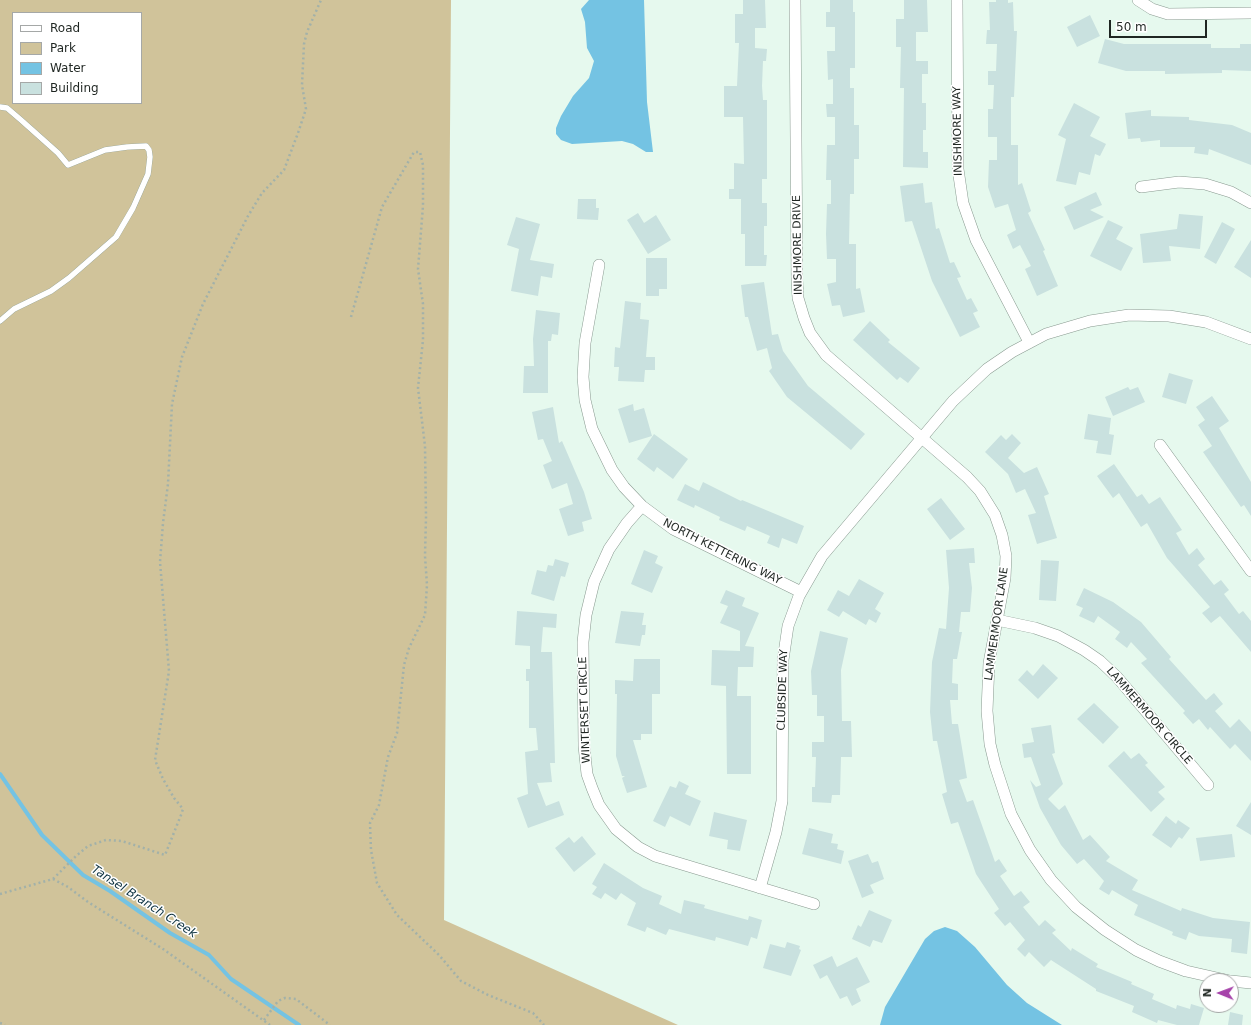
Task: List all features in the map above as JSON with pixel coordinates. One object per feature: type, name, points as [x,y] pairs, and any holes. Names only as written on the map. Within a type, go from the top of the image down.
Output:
[{"type":"street","name":"INISHMORE DRIVE","points":[[795,0],[798,298],[810,333],[826,355],[921,439]]},
{"type":"street","name":"INISHMORE WAY","points":[[957,0],[958,169],[963,203],[976,240],[1029,342]]},
{"type":"street","points":[[1138,0],[1152,9],[1168,14],[1251,14]]},
{"type":"street","points":[[1141,187],[1179,182],[1200,183],[1226,190],[1251,203]]},
{"type":"street","name":"NORTH KETTERING WAY","points":[[599,265],[583,353],[583,377],[585,400],[592,429],[608,463],[624,487],[642,506],[673,529],[801,592]]},
{"type":"street","name":"CLUBSIDE WAY","points":[[760,888],[776,832],[782,800],[783,660],[788,626],[801,592],[822,556],[953,401],[972,382],[997,361],[1029,342],[1083,322],[1104,318],[1142,315],[1169,316],[1199,321],[1235,332],[1251,339]]},
{"type":"street","name":"LAMMERMOOR LANE","points":[[921,439],[971,481],[980,491],[995,515],[1002,535],[1006,556],[1004,588],[988,674],[987,711],[990,744],[998,780],[1005,801],[1030,850],[1051,880],[1069,899],[1111,935],[1136,950],[1165,963],[1199,974]]},
{"type":"street","points":[[1160,445],[1251,571]]},
{"type":"street","name":"WINTERSET CIRCLE","points":[[642,506],[627,523],[609,549],[594,582],[586,615],[583,664],[584,746],[587,774],[603,811],[616,828],[638,847],[665,860],[814,904]]},
{"type":"street","name":"LAMMERMOOR CIRCLE","points":[[997,620],[1035,628],[1058,636],[1084,650],[1100,661],[1117,677],[1208,785]]},
{"type":"street","name":"LAMMERMOOR LANE","points":[[1239,982],[1251,983]]},
{"type":"lane","points":[[0,107],[7,108],[58,153],[68,165],[105,150],[146,146],[150,150],[148,174],[133,208],[116,237],[52,291],[14,309],[0,321]]},
{"type":"path","points":[[0,894],[53,880],[88,846],[106,840],[122,841],[165,855],[183,809],[174,798],[163,779],[155,760],[169,671],[160,562],[162,523],[168,484],[172,404],[182,357],[203,304],[248,216],[262,193],[284,170],[298,133],[306,109],[302,85],[304,44],[307,32],[321,0]]},
{"type":"path","points":[[351,317],[382,206],[414,152],[420,152],[422,165],[423,206],[418,269],[422,304],[423,340],[418,388],[425,446],[425,556],[427,585],[425,615],[409,648],[404,665],[397,733],[388,757],[379,805],[370,823],[371,850],[377,883],[397,915],[439,954],[461,981],[488,996],[533,1013],[544,1025]]},
{"type":"path","points":[[53,880],[68,887],[88,902],[162,949],[270,1025]]},
{"type":"path","points":[[264,1020],[278,1001],[285,998],[296,999],[330,1025]]},
{"type":"path","points":[[0,1023],[5,1025]]},
{"type":"green space","points":[[0,0],[451,0],[444,920],[678,1025],[0,1025]]},
{"type":"water","points":[[589,0],[644,0],[647,102],[653,152],[646,152],[633,144],[622,141],[572,144],[561,140],[556,134],[556,128],[561,116],[573,96],[589,78],[594,61],[587,48],[585,22],[581,9]]},
{"type":"water","points":[[945,927],[957,931],[975,947],[1007,985],[1027,1003],[1062,1025],[880,1025],[885,1007],[925,939],[934,931]]},
{"type":"building","points":[[743,0],[765,0],[766,28],[755,28],[755,48],[767,49],[766,61],[763,61],[762,86],[763,100],[767,100],[767,179],[762,179],[762,203],[767,203],[767,226],[764,226],[764,255],[767,255],[766,266],[745,266],[745,234],[741,234],[741,199],[729,199],[729,189],[734,189],[734,163],[744,164],[743,117],[724,117],[724,86],[737,86],[739,43],[735,43],[735,14],[743,14]]},
{"type":"building","points":[[830,0],[853,0],[853,12],[855,12],[855,68],[850,68],[850,88],[854,88],[854,125],[859,125],[859,159],[854,159],[854,194],[850,194],[849,244],[856,244],[856,289],[860,288],[865,312],[843,317],[840,305],[832,306],[827,284],[836,282],[836,259],[827,259],[826,234],[827,204],[831,204],[831,180],[826,180],[827,145],[835,145],[835,117],[827,117],[826,104],[833,104],[833,79],[828,80],[827,51],[835,51],[835,27],[826,27],[826,12],[830,12]]},
{"type":"building","points":[[904,0],[927,0],[928,32],[916,32],[916,61],[928,61],[928,74],[922,74],[922,103],[926,103],[926,130],[923,130],[923,152],[928,152],[928,168],[903,167],[904,88],[900,88],[901,47],[896,47],[896,19],[904,19]]},
{"type":"building","points":[[996,0],[1008,0],[1008,3],[1013,2],[1014,31],[1017,31],[1014,97],[1011,97],[1011,145],[1018,145],[1018,185],[1022,183],[1031,211],[1028,213],[1045,250],[1043,251],[1058,286],[1037,296],[1025,269],[1031,266],[1020,245],[1013,249],[1007,235],[1016,230],[1008,204],[995,208],[988,187],[989,160],[997,160],[997,137],[988,137],[988,109],[993,109],[994,85],[988,85],[988,71],[996,71],[997,44],[986,44],[987,30],[990,30],[989,2],[996,2]]},
{"type":"building","points":[[1090,15],[1100,36],[1077,47],[1067,27]]},
{"type":"building","points":[[1105,39],[1124,44],[1211,44],[1211,48],[1240,48],[1240,44],[1251,44],[1251,71],[1222,70],[1222,73],[1165,74],[1165,71],[1126,71],[1098,63]]},
{"type":"building","points":[[1074,103],[1100,117],[1090,136],[1106,144],[1100,156],[1095,154],[1090,175],[1079,172],[1076,185],[1056,181],[1066,139],[1058,135]]},
{"type":"building","points":[[1151,110],[1151,116],[1189,117],[1189,120],[1232,125],[1251,133],[1251,165],[1209,149],[1208,155],[1194,153],[1195,147],[1160,147],[1160,140],[1141,142],[1140,138],[1128,139],[1125,113]]},
{"type":"building","points":[[923,183],[925,203],[932,202],[936,229],[939,228],[950,263],[954,262],[961,277],[957,278],[967,300],[971,298],[978,311],[973,313],[980,327],[960,337],[932,281],[912,221],[905,222],[900,186]]},
{"type":"building","points":[[1096,192],[1102,205],[1090,210],[1104,217],[1074,230],[1064,207]]},
{"type":"building","points":[[578,199],[596,199],[596,208],[599,208],[598,220],[577,219]]},
{"type":"building","points":[[638,213],[644,223],[656,215],[671,240],[648,254],[627,220]]},
{"type":"building","points":[[1179,214],[1203,216],[1200,249],[1169,246],[1171,261],[1143,263],[1140,234],[1177,229]]},
{"type":"building","points":[[516,217],[540,224],[530,260],[554,264],[552,278],[541,276],[538,296],[511,291],[519,249],[507,245]]},
{"type":"building","points":[[1108,220],[1123,227],[1116,239],[1133,248],[1121,271],[1090,256]]},
{"type":"building","points":[[1222,222],[1235,229],[1216,264],[1204,257]]},
{"type":"building","points":[[1251,240],[1251,278],[1234,267]]},
{"type":"building","points":[[646,258],[667,258],[667,289],[659,289],[659,296],[646,296]]},
{"type":"building","points":[[764,282],[772,335],[778,334],[783,351],[808,386],[865,434],[851,450],[787,397],[769,371],[772,368],[767,348],[757,351],[748,317],[745,317],[741,285]]},
{"type":"building","points":[[625,301],[641,303],[640,319],[649,320],[646,357],[655,357],[655,370],[645,370],[644,382],[618,381],[619,367],[614,367],[615,347],[620,348]]},
{"type":"building","points":[[536,310],[560,313],[558,335],[552,334],[551,341],[548,341],[548,393],[523,393],[524,366],[534,366],[533,339]]},
{"type":"building","points":[[870,321],[890,340],[888,342],[920,368],[908,383],[900,377],[897,380],[853,340]]},
{"type":"building","points":[[1169,373],[1193,380],[1186,404],[1162,397]]},
{"type":"building","points":[[1128,387],[1130,390],[1138,387],[1145,402],[1113,416],[1105,397]]},
{"type":"building","points":[[1212,396],[1229,421],[1219,428],[1251,482],[1251,516],[1244,505],[1241,507],[1203,452],[1212,446],[1198,425],[1205,420],[1196,407]]},
{"type":"building","points":[[633,404],[634,411],[644,408],[652,436],[629,443],[618,409]]},
{"type":"building","points":[[553,407],[559,443],[562,441],[584,492],[592,519],[582,522],[584,531],[568,536],[559,509],[573,504],[567,483],[552,489],[543,465],[552,461],[543,439],[538,440],[532,412]]},
{"type":"building","points":[[1088,414],[1111,418],[1109,434],[1114,435],[1111,455],[1096,453],[1098,441],[1084,439]]},
{"type":"building","points":[[654,434],[688,459],[673,479],[657,467],[654,472],[637,459]]},
{"type":"building","points":[[1012,434],[1021,443],[1008,458],[1024,473],[1037,467],[1049,494],[1044,496],[1057,538],[1037,544],[1028,515],[1036,513],[1025,489],[1016,493],[1008,474],[985,452],[1001,435],[1006,440]]},
{"type":"building","points":[[1114,464],[1137,497],[1142,494],[1149,504],[1160,497],[1182,530],[1176,533],[1189,555],[1197,548],[1205,559],[1198,565],[1214,585],[1221,580],[1229,590],[1224,594],[1239,614],[1243,611],[1251,621],[1251,652],[1220,616],[1211,623],[1202,613],[1210,607],[1167,558],[1147,523],[1141,527],[1119,493],[1113,498],[1097,476]]},
{"type":"building","points":[[703,482],[741,501],[742,500],[804,526],[797,544],[782,538],[779,548],[767,543],[770,536],[747,526],[745,531],[719,520],[720,517],[695,505],[694,508],[677,500],[685,484],[699,491]]},
{"type":"building","points":[[941,498],[965,529],[950,540],[927,509]]},
{"type":"building","points":[[974,548],[975,563],[969,563],[972,588],[970,612],[961,612],[959,632],[962,632],[957,659],[953,659],[952,683],[958,684],[958,700],[950,700],[952,724],[958,724],[967,778],[959,780],[967,802],[973,800],[995,862],[999,859],[1007,871],[1000,876],[1014,896],[1021,891],[1030,902],[1023,907],[1039,926],[1045,920],[1056,930],[1052,933],[1071,951],[1072,948],[1098,964],[1096,967],[1132,982],[1131,984],[1154,994],[1152,999],[1176,1009],[1177,1005],[1190,1009],[1191,1004],[1199,1006],[1199,1013],[1203,1013],[1199,1025],[1177,1025],[1158,1020],[1157,1023],[1132,1012],[1134,1006],[1096,991],[1096,989],[1051,960],[1044,967],[1029,952],[1025,957],[1017,949],[1025,940],[1010,922],[1005,926],[994,913],[999,909],[976,874],[958,822],[951,824],[942,794],[947,792],[937,741],[933,741],[930,712],[932,662],[939,628],[946,629],[949,588],[946,550]]},
{"type":"building","points":[[644,550],[658,556],[655,563],[663,567],[652,593],[631,584]]},
{"type":"building","points":[[555,559],[569,563],[565,577],[561,576],[554,601],[531,594],[537,570],[546,572],[548,565],[553,566]]},
{"type":"building","points":[[1041,560],[1059,561],[1056,601],[1039,600]]},
{"type":"building","points":[[859,579],[884,593],[875,609],[881,613],[876,623],[869,619],[866,625],[843,611],[839,617],[827,610],[838,590],[849,596]]},
{"type":"building","points":[[1084,588],[1113,602],[1141,622],[1171,657],[1169,659],[1206,700],[1214,693],[1223,704],[1215,711],[1230,728],[1239,719],[1251,732],[1251,761],[1235,744],[1230,749],[1210,727],[1208,730],[1199,719],[1193,724],[1183,713],[1185,711],[1141,663],[1147,659],[1131,642],[1127,648],[1115,639],[1120,632],[1098,616],[1094,623],[1079,616],[1083,608],[1076,605]]},
{"type":"building","points":[[726,590],[745,598],[742,606],[759,613],[745,646],[754,647],[753,667],[738,667],[737,696],[751,696],[751,774],[727,774],[726,686],[711,685],[712,650],[740,651],[740,631],[720,623],[728,606],[720,603]]},
{"type":"building","points":[[517,611],[557,614],[556,628],[543,627],[541,652],[552,652],[555,763],[550,763],[552,782],[537,783],[546,806],[559,801],[564,815],[528,828],[517,798],[528,794],[525,752],[538,750],[536,728],[529,728],[529,681],[526,681],[526,669],[530,669],[530,646],[515,645]]},
{"type":"building","points":[[621,611],[644,613],[642,625],[646,625],[645,635],[642,635],[640,646],[615,643]]},
{"type":"building","points":[[820,631],[848,638],[841,670],[842,721],[851,721],[852,757],[841,757],[840,795],[832,795],[831,803],[812,802],[812,787],[815,787],[816,757],[812,757],[812,742],[824,742],[824,716],[817,716],[817,695],[812,695],[811,671]]},
{"type":"building","points":[[634,659],[660,659],[660,694],[652,694],[652,734],[641,734],[641,740],[633,740],[647,787],[627,793],[622,778],[625,776],[622,776],[616,756],[617,694],[615,694],[615,680],[633,681]]},
{"type":"building","points":[[1043,664],[1058,678],[1038,699],[1018,680],[1027,670],[1033,676]]},
{"type":"building","points":[[1094,703],[1119,727],[1103,744],[1077,719]]},
{"type":"building","points":[[1051,725],[1055,753],[1052,754],[1063,784],[1048,799],[1059,810],[1065,805],[1083,840],[1090,835],[1110,857],[1106,861],[1138,880],[1132,890],[1181,911],[1182,908],[1213,918],[1250,922],[1247,954],[1231,952],[1232,939],[1199,936],[1189,932],[1186,940],[1172,935],[1173,932],[1134,915],[1138,905],[1112,890],[1109,895],[1099,889],[1104,881],[1084,859],[1077,864],[1061,845],[1040,808],[1030,780],[1036,787],[1041,785],[1031,757],[1024,758],[1022,744],[1034,742],[1031,728]]},
{"type":"building","points":[[1124,751],[1131,759],[1139,753],[1148,763],[1145,765],[1165,787],[1158,792],[1165,799],[1151,812],[1108,766]]},
{"type":"building","points":[[679,781],[689,786],[685,794],[701,801],[690,826],[670,816],[665,827],[653,821],[670,786],[676,788]]},
{"type":"building","points":[[1251,802],[1251,835],[1236,826]]},
{"type":"building","points":[[714,812],[747,820],[740,851],[727,849],[728,840],[709,836]]},
{"type":"building","points":[[1166,816],[1176,824],[1178,820],[1190,828],[1182,839],[1179,837],[1171,848],[1152,835]]},
{"type":"building","points":[[809,828],[833,834],[831,843],[838,844],[837,849],[844,851],[841,864],[802,854]]},
{"type":"building","points":[[1232,834],[1235,857],[1200,861],[1196,838]]},
{"type":"building","points":[[582,836],[596,854],[574,872],[555,848],[569,837],[574,843]]},
{"type":"building","points":[[868,854],[872,863],[878,861],[884,879],[870,885],[874,893],[862,898],[848,861]]},
{"type":"building","points":[[604,863],[643,888],[662,896],[659,904],[681,914],[684,900],[705,905],[704,908],[748,920],[749,916],[762,920],[757,939],[751,937],[748,946],[716,937],[715,941],[669,929],[666,935],[647,927],[645,932],[627,925],[636,903],[621,893],[616,900],[605,893],[601,899],[592,894],[597,887],[592,884]]},
{"type":"building","points":[[869,910],[892,920],[882,943],[873,940],[870,947],[852,939],[858,925],[861,927]]},
{"type":"building","points":[[787,942],[800,946],[799,949],[801,950],[791,976],[763,968],[770,944],[785,948]]},
{"type":"building","points":[[832,956],[837,967],[857,957],[870,982],[856,989],[861,1001],[852,1006],[847,996],[840,999],[827,975],[820,979],[813,965]]},
{"type":"building","points":[[1230,1013],[1243,1015],[1242,1025],[1228,1025]]},
{"type":"waterway","name":"Tansel Branch Creek","points":[[0,774],[42,835],[83,875],[110,891],[170,933],[209,955],[231,979],[299,1025]]}]
